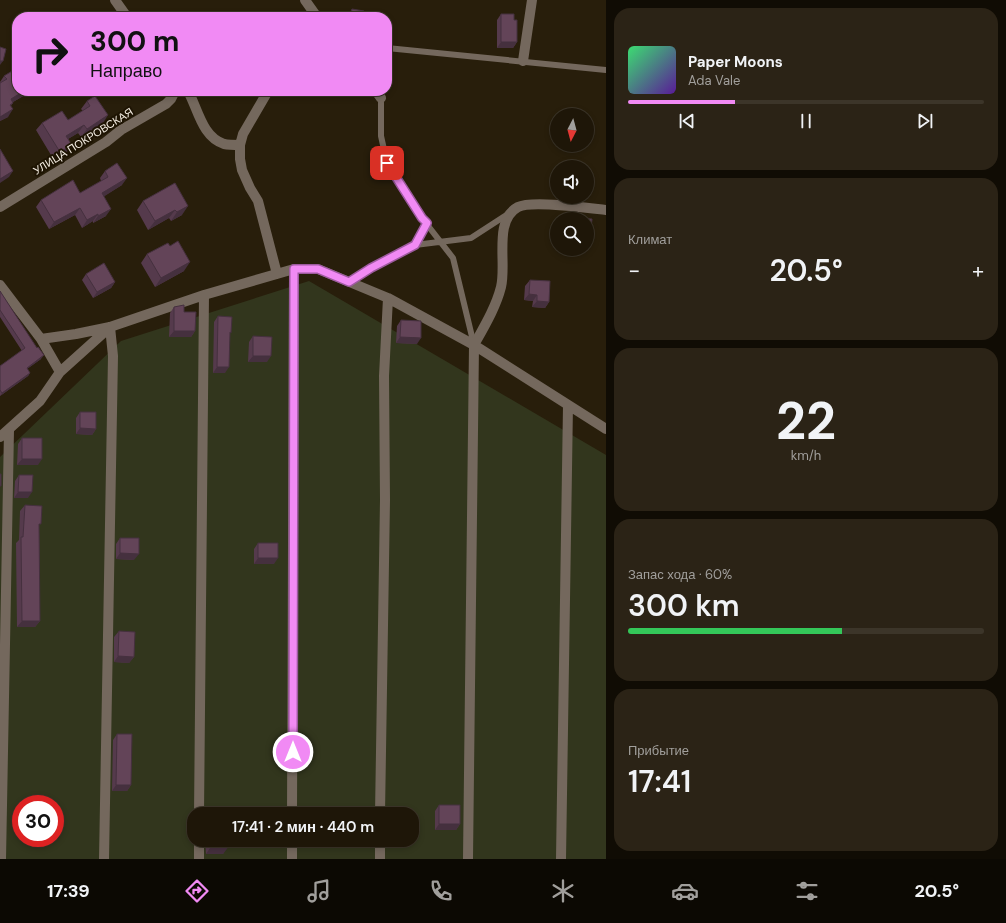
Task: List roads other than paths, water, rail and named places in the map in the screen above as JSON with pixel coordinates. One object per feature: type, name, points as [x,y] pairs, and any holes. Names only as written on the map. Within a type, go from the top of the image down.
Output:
[{"type":"street","points":[[114,0],[123,12]]},
{"type":"street","points":[[305,0],[313,12]]},
{"type":"street","points":[[523,61],[532,0]]},
{"type":"street","name":"УЛИЦА ПОКРОВСКАЯ","points":[[0,207],[106,142],[121,130],[166,104],[172,96]]},
{"type":"street","points":[[190,96],[206,129],[213,138],[225,144],[240,145]]},
{"type":"street","points":[[265,96],[247,126],[240,145],[242,170],[258,201],[278,274]]},
{"type":"street","points":[[468,859],[474,345],[489,318],[502,286],[504,229],[509,213],[519,206],[538,204],[606,210]]},
{"type":"street","points":[[292,807],[294,269]]},
{"type":"street","points":[[41,339],[110,327],[204,295],[294,269],[318,269],[388,298],[474,345],[606,429]]},
{"type":"street","points":[[0,285],[41,339],[60,372]]},
{"type":"street","points":[[199,807],[204,295]]},
{"type":"street","points":[[380,807],[385,500],[384,376],[388,298]]},
{"type":"street","points":[[0,437],[40,401],[60,372],[110,327]]},
{"type":"street","points":[[104,859],[113,356],[110,327]]},
{"type":"street","points":[[561,859],[568,405]]},
{"type":"street","points":[[1,859],[9,430]]},
{"type":"street","points":[[199,847],[199,859]]},
{"type":"street","points":[[292,847],[292,859]]},
{"type":"street","points":[[380,847],[380,859]]},
{"type":"lane","points":[[392,48],[606,70]]},
{"type":"lane","points":[[378,96],[381,136],[387,163],[422,218],[453,258],[474,345]]},
{"type":"lane","points":[[349,282],[371,268],[415,245],[441,243],[471,238],[509,213]]},
{"type":"lane","points":[[415,245],[427,223]]}]
